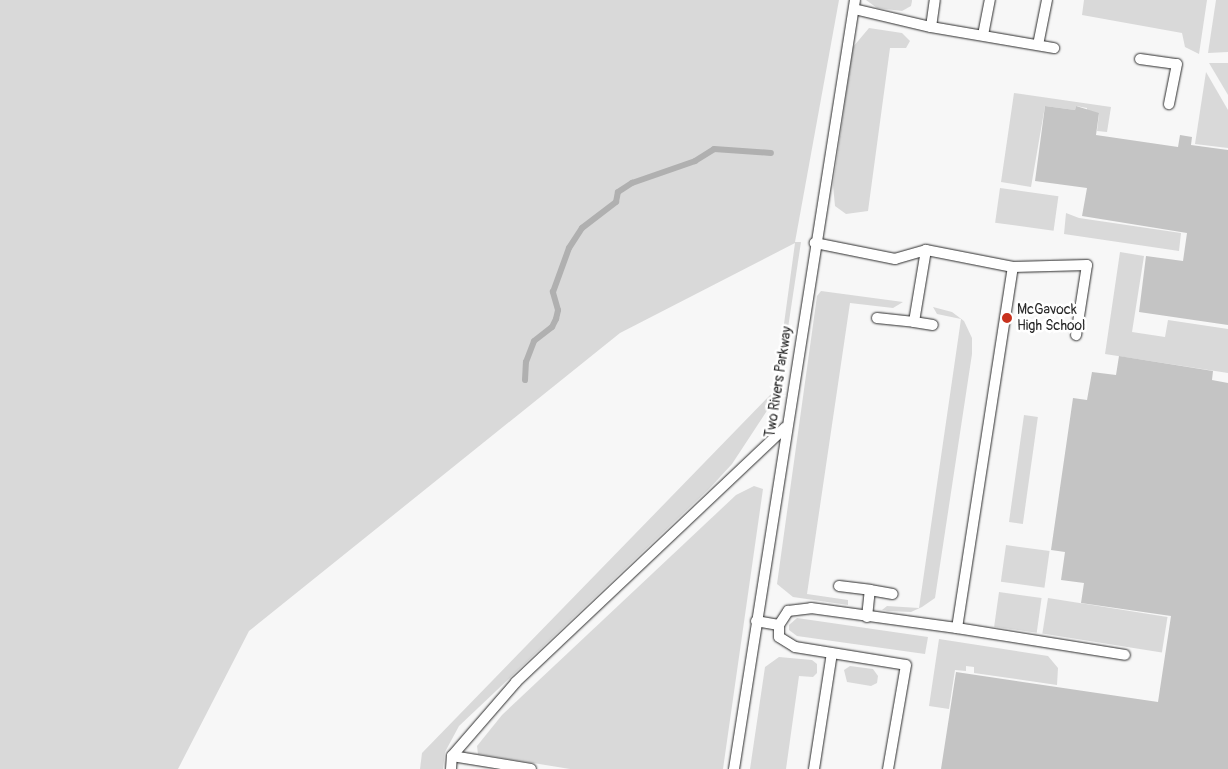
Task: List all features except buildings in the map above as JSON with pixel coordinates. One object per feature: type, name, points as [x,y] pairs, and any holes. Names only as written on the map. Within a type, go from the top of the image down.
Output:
[{"type":"lane","points":[[931,27],[935,0]]},
{"type":"lane","points":[[983,35],[990,0]]},
{"type":"lane","points":[[1038,45],[1047,0]]},
{"type":"lane","points":[[855,4],[931,27],[1054,48]]},
{"type":"lane","name":"Two Rivers Parkway","points":[[734,769],[785,428],[855,4]]},
{"type":"lane","points":[[1140,59],[1177,64],[1169,104]]},
{"type":"lane","points":[[815,243],[894,258],[926,250],[1013,267],[1087,265],[1076,335]]},
{"type":"lane","points":[[914,322],[926,250]]},
{"type":"lane","points":[[957,628],[1013,267]]},
{"type":"lane","points":[[877,318],[933,325]]},
{"type":"lane","points":[[450,769],[452,756],[516,682],[785,428]]},
{"type":"lane","points":[[839,586],[893,594]]},
{"type":"lane","points":[[868,617],[870,590]]},
{"type":"lane","points":[[888,769],[906,665],[795,647],[779,637],[779,625],[788,611],[810,608],[957,628],[1125,655]]},
{"type":"lane","points":[[756,621],[779,625]]},
{"type":"lane","points":[[814,769],[832,653]]},
{"type":"lane","points":[[452,756],[531,769]]},
{"type":"shaded area","points":[[0,0],[839,0],[795,242],[801,242],[778,394],[732,464],[709,489],[459,726],[445,752],[443,769],[420,769],[422,753],[775,390],[795,243],[620,333],[249,631],[178,769],[0,769]]},
{"type":"shaded area","points":[[866,0],[912,1],[911,6],[902,11],[877,8]]},
{"type":"shaded area","points":[[1084,0],[1207,0],[1199,54],[1185,47],[1182,33],[1082,15]]},
{"type":"shaded area","points":[[1216,0],[1228,0],[1228,52],[1208,53]]},
{"type":"shaded area","points":[[869,28],[902,33],[910,41],[906,48],[890,48],[868,211],[846,214],[835,206],[833,185],[853,47]]},
{"type":"shaded area","points":[[1209,63],[1228,63],[1228,95]]},
{"type":"shaded area","points":[[1206,72],[1228,110],[1228,148],[1195,144]]},
{"type":"shaded area","points":[[1014,93],[1111,107],[1107,132],[1097,131],[1099,114],[1087,112],[1087,108],[1076,106],[1075,110],[1045,106],[1031,187],[1001,182]]},
{"type":"shaded area","points":[[1000,188],[1058,196],[1054,231],[995,223]]},
{"type":"shaded area","points":[[1066,213],[1079,218],[1181,233],[1179,251],[1064,234]]},
{"type":"shaded area","points":[[1120,252],[1144,256],[1132,332],[1165,337],[1168,320],[1228,329],[1228,373],[1105,354]]},
{"type":"shaded area","points":[[821,291],[903,302],[893,308],[850,303],[807,594],[848,600],[848,605],[793,597],[777,584],[817,296]]},
{"type":"shaded area","points":[[933,307],[952,312],[964,321],[972,338],[972,354],[935,598],[922,607],[911,612],[888,611],[882,610],[887,606],[919,608],[961,319],[937,314]]},
{"type":"shaded area","points":[[1024,415],[1038,417],[1023,524],[1009,522]]},
{"type":"shaded area","points":[[754,486],[763,489],[723,769],[570,769],[478,754],[477,746],[502,715],[736,495]]},
{"type":"shaded area","points":[[1006,545],[1050,551],[1044,588],[1001,582]]},
{"type":"shaded area","points":[[999,592],[1042,598],[1037,633],[994,627]]},
{"type":"shaded area","points":[[1048,598],[1168,617],[1162,652],[1042,634]]},
{"type":"shaded area","points":[[797,618],[928,637],[925,654],[797,636],[789,630],[789,625]]},
{"type":"shaded area","points":[[939,639],[1048,656],[1058,668],[1057,685],[974,673],[974,667],[966,666],[966,671],[955,670],[949,709],[929,706]]},
{"type":"shaded area","points":[[779,657],[812,660],[817,664],[817,673],[813,677],[799,676],[786,769],[750,769],[765,667]]},
{"type":"shaded area","points":[[850,666],[873,669],[878,676],[877,683],[871,686],[847,682],[844,670]]},
{"type":"waterway","points":[[525,380],[526,362],[534,341],[552,327],[556,319],[558,310],[553,292],[569,248],[582,228],[616,202],[618,192],[632,183],[695,161],[714,149],[771,153]]},
{"type":"place","name":"McGavock High School","points":[[1007,318]]}]
